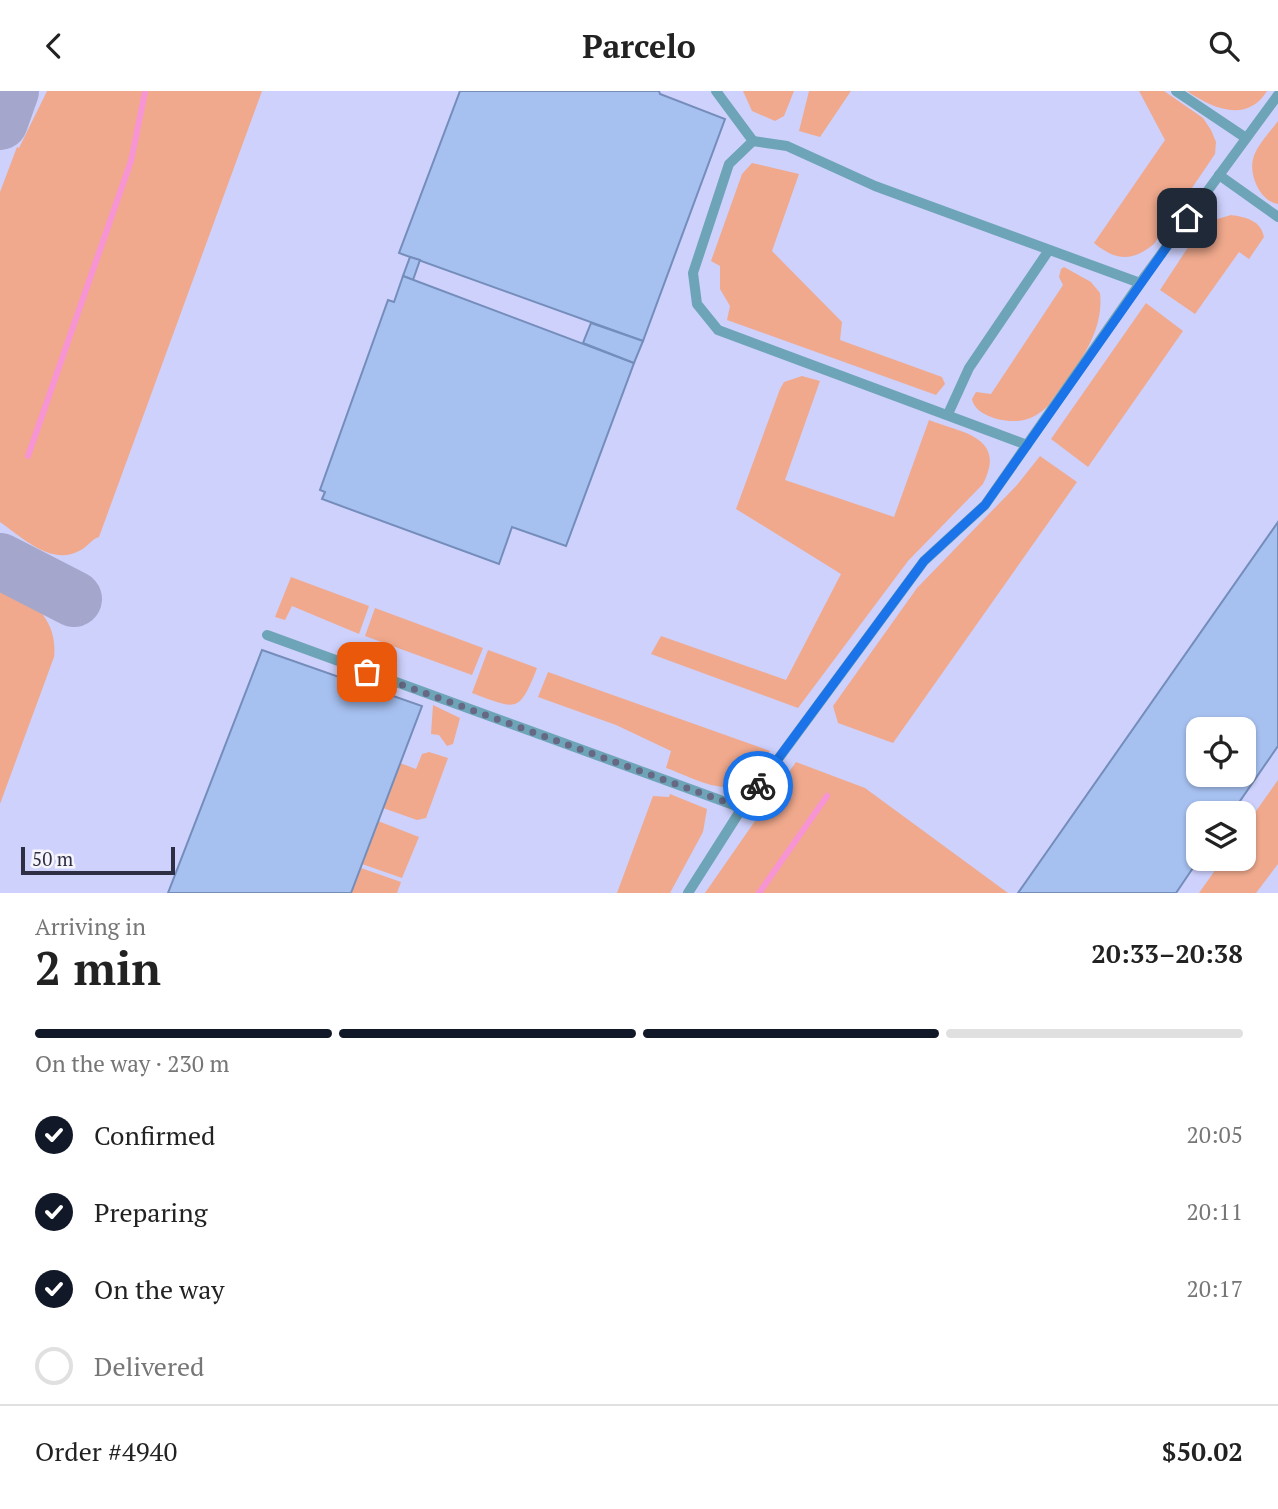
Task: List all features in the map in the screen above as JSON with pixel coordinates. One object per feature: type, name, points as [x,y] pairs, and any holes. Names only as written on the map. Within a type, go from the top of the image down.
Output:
[{"type":"lane","points":[[716,91],[753,141],[788,146],[875,186],[1139,283]]},
{"type":"lane","points":[[1176,91],[1246,138]]},
{"type":"lane","points":[[688,893],[742,808],[924,561],[985,505],[1139,283],[1278,95]]},
{"type":"lane","points":[[753,141],[729,164],[693,273],[697,304],[718,330],[1027,445]]},
{"type":"lane","points":[[1219,175],[1278,217]]},
{"type":"lane","points":[[948,414],[969,369],[1049,250]]},
{"type":"lane","points":[[267,635],[742,808]]},
{"type":"shaded area","points":[[47,91],[262,91],[99,537],[81,550],[59,555],[38,548],[0,522],[0,192],[17,147],[19,148]]},
{"type":"shaded area","points":[[743,91],[794,91],[784,116],[775,121],[752,111]]},
{"type":"shaded area","points":[[809,91],[851,91],[820,137],[799,131]]},
{"type":"shaded area","points":[[1139,91],[1164,91],[1203,118],[1216,142],[1215,154],[1154,244],[1138,254],[1124,257],[1110,253],[1094,243],[1165,140]]},
{"type":"shaded area","points":[[1187,91],[1267,91],[1259,101],[1249,107],[1229,110],[1207,103]]},
{"type":"shaded area","points":[[1278,121],[1278,204],[1261,193],[1254,179],[1252,165],[1257,149]]},
{"type":"shaded area","points":[[752,163],[799,174],[772,251],[842,322],[840,340],[942,377],[945,384],[936,395],[727,320],[730,306],[720,289],[720,266],[711,261],[742,174]]},
{"type":"shaded area","points":[[1231,215],[1256,223],[1264,237],[1249,259],[1239,252],[1195,314],[1160,290],[1204,223]]},
{"type":"shaded area","points":[[1064,267],[1091,282],[1100,293],[1100,309],[1092,339],[1048,406],[1037,414],[1017,421],[986,415],[974,405],[972,399],[976,392],[991,394],[1063,285],[1059,277]]},
{"type":"shaded area","points":[[1146,303],[1183,331],[1088,467],[1051,439]]},
{"type":"shaded area","points":[[802,376],[820,381],[785,480],[894,517],[929,420],[978,439],[989,456],[989,468],[983,484],[908,561],[798,708],[651,654],[661,636],[786,680],[841,574],[736,509],[780,389],[784,382]]},
{"type":"shaded area","points":[[1040,456],[1077,482],[893,743],[838,723],[833,706],[917,588],[1017,485]]},
{"type":"shaded area","points":[[291,577],[369,606],[359,634],[292,606],[285,620],[275,617]]},
{"type":"shaded area","points":[[0,586],[40,607],[52,632],[54,657],[0,804]]},
{"type":"shaded area","points":[[375,608],[483,648],[472,675],[365,636]]},
{"type":"shaded area","points":[[488,650],[537,668],[520,701],[507,705],[472,693]]},
{"type":"shaded area","points":[[548,672],[770,751],[752,775],[736,786],[716,786],[695,779],[666,768],[671,751],[616,725],[538,697]]},
{"type":"shaded area","points":[[433,705],[460,718],[453,744],[447,746],[439,735],[431,734]]},
{"type":"shaded area","points":[[429,752],[448,758],[426,818],[417,820],[383,808],[400,763],[416,769],[422,754]]},
{"type":"shaded area","points":[[796,762],[865,788],[1008,893],[705,893]]},
{"type":"shaded area","points":[[1278,780],[1278,864],[1256,893],[1199,893],[1215,871],[1256,871],[1256,811]]},
{"type":"shaded area","points":[[670,794],[707,809],[703,832],[670,893],[617,893],[653,796],[669,797]]},
{"type":"shaded area","points":[[378,821],[419,837],[402,878],[362,864]]},
{"type":"shaded area","points":[[361,868],[401,882],[397,893],[351,893]]},
{"type":"building","points":[[460,91],[659,91],[660,94],[725,119],[643,341],[399,253]]},
{"type":"building","points":[[410,257],[420,260],[413,280],[403,276]]},
{"type":"building","points":[[403,276],[634,363],[566,546],[512,527],[499,564],[322,499],[325,492],[320,490],[388,300],[394,302]]},
{"type":"building","points":[[591,323],[643,341],[634,363],[583,343]]},
{"type":"building","points":[[1278,522],[1278,746],[1256,778],[1256,717],[1186,717],[1186,787],[1250,787],[1240,801],[1186,801],[1186,871],[1191,871],[1176,893],[1018,893]]},
{"type":"building","points":[[262,650],[422,706],[351,893],[168,893]]},
{"type":"waterway","points":[[28,456],[131,161],[145,92]]},
{"type":"waterway","points":[[759,893],[827,796]]},
{"type":"taxiway","points":[[0,122],[11,91]]},
{"type":"taxiway","points":[[0,561],[74,599]]},
{"type":"way so far","points":[[367,672],[742,808],[758,786]]},
{"type":"route","points":[[758,786],[924,561],[985,505],[1187,218]]}]
